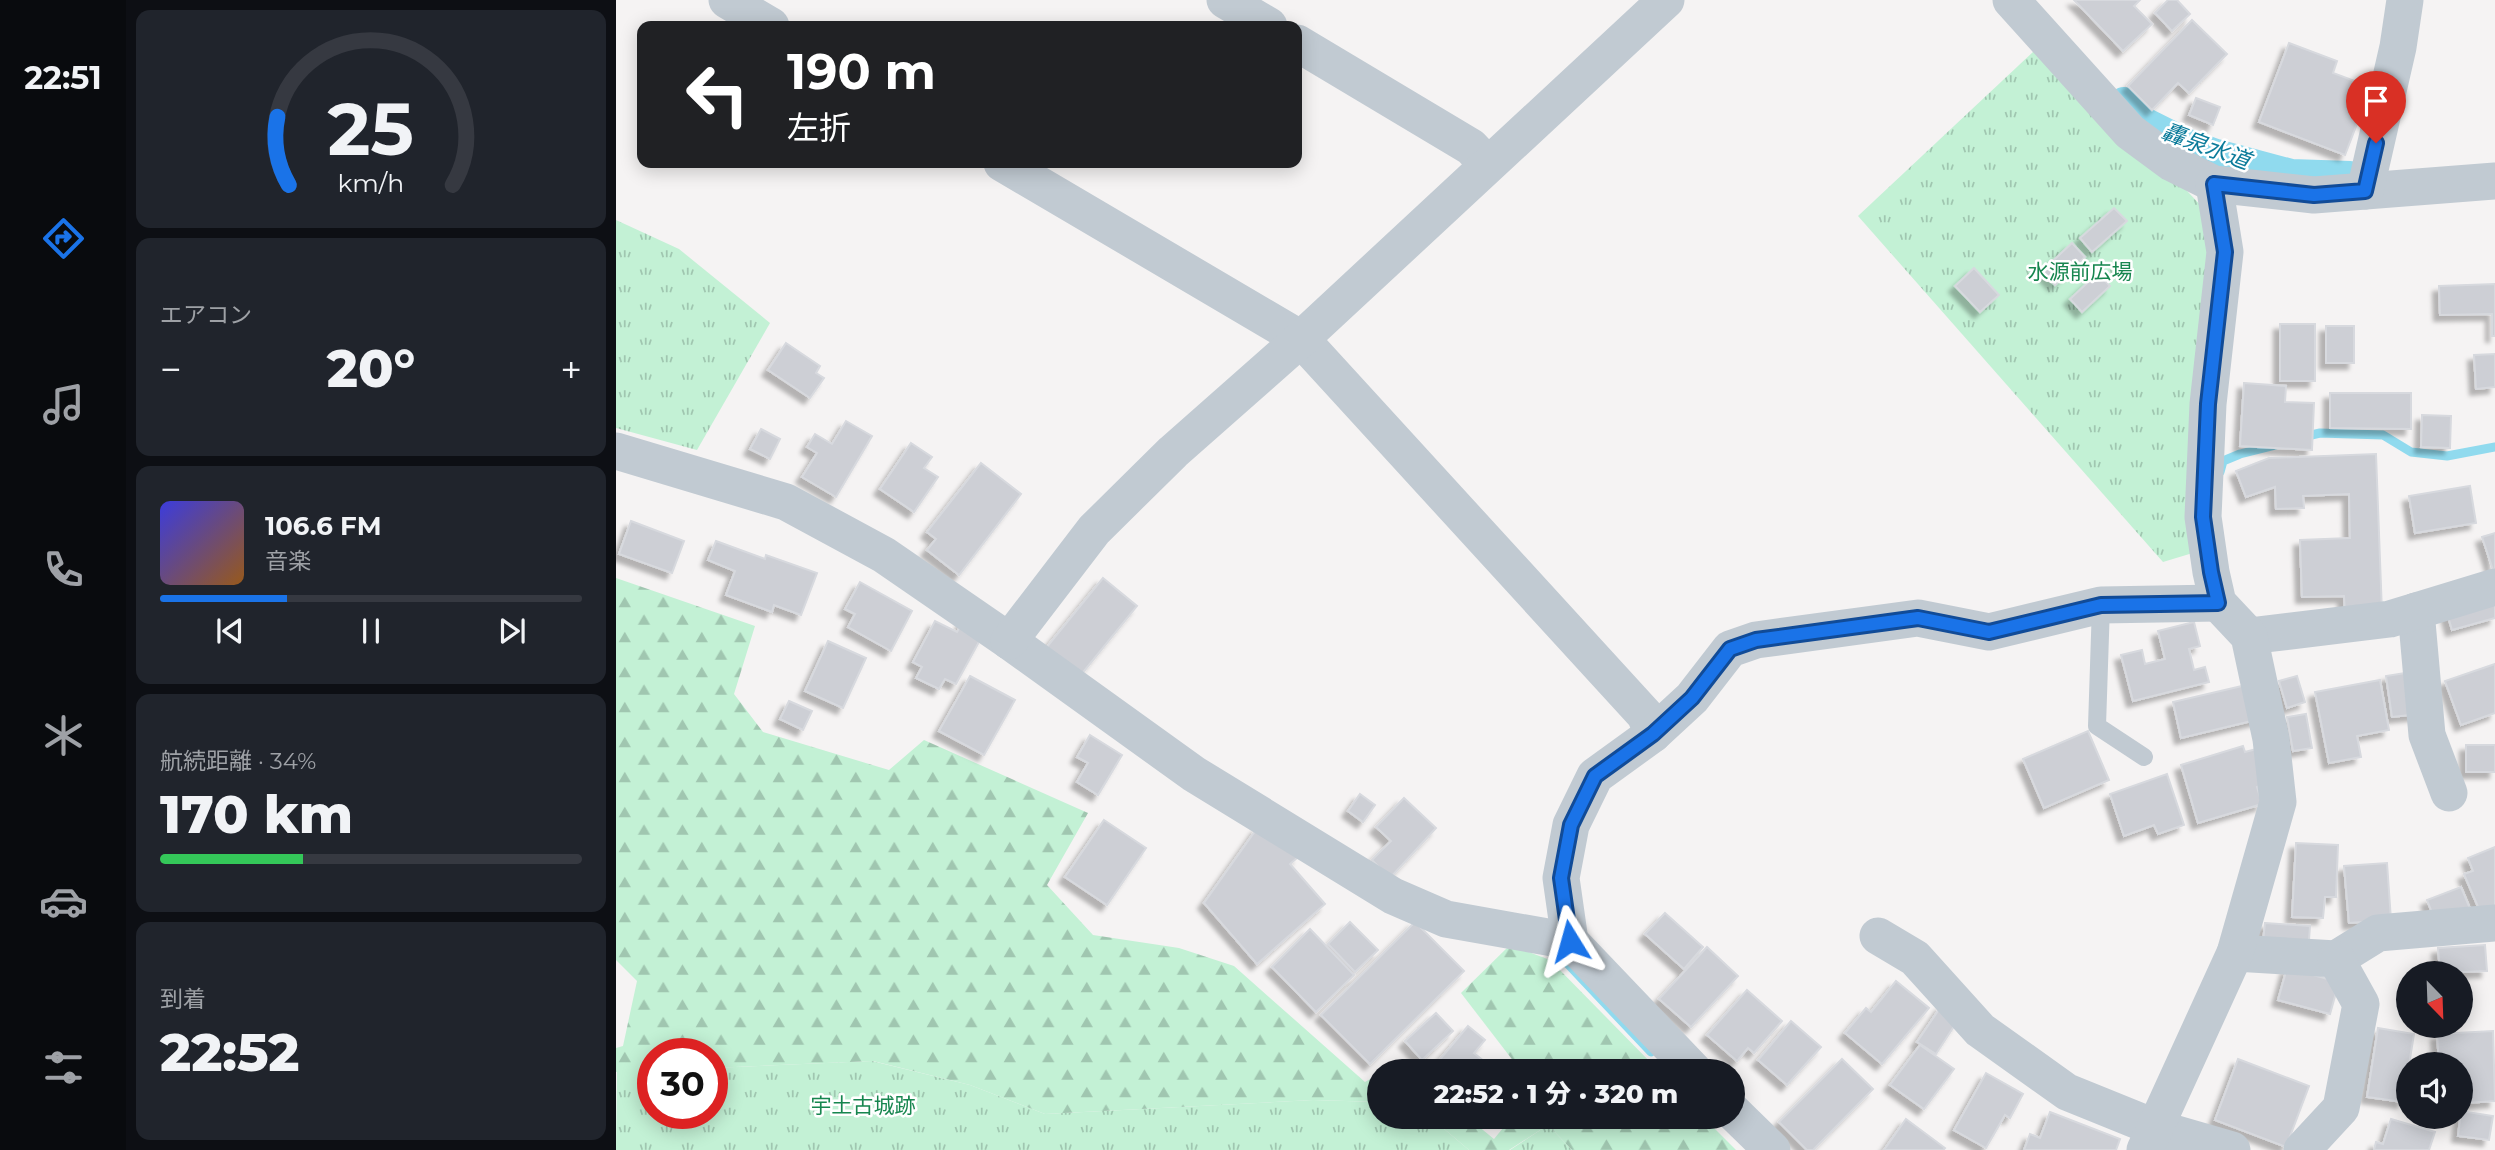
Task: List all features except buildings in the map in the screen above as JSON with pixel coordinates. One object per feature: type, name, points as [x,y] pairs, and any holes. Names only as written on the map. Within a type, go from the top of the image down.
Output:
[{"type":"street","points":[[727,0],[763,21]]},
{"type":"street","points":[[1225,0],[1261,21]]},
{"type":"street","points":[[1009,640],[1094,530],[1172,452],[1301,339],[1666,0]]},
{"type":"street","points":[[2011,0],[2130,132],[2172,163],[2214,184],[2314,195],[2495,181]]},
{"type":"street","points":[[2365,191],[2398,47],[2405,0]]},
{"type":"street","points":[[1302,46],[1471,147],[1487,164]]},
{"type":"street","points":[[1010,168],[1301,339],[1645,715],[1653,734]]},
{"type":"street","points":[[2151,1139],[2235,953],[2278,802],[2271,739],[2249,636],[2218,603],[2203,517],[2208,404],[2225,252],[2214,184]]},
{"type":"street","points":[[616,451],[786,502],[884,555],[1009,640],[1194,774],[1392,896],[1446,919],[1570,941]]},
{"type":"street","points":[[2249,636],[2390,619],[2495,587]]},
{"type":"street","points":[[1683,1059],[1570,941],[1561,878],[1571,825],[1595,776],[1653,734],[1692,698],[1730,649],[1756,640],[1918,618],[1989,632],[2101,605],[2218,603]]},
{"type":"street","points":[[2416,611],[2427,735],[2449,793]]},
{"type":"street","points":[[2235,953],[2336,959],[2378,933],[2495,923]]},
{"type":"street","points":[[1878,936],[1915,958],[1980,1030],[2067,1093],[2151,1139],[2232,1150]]},
{"type":"street","points":[[2302,1150],[2341,1108],[2361,1004],[2336,959]]},
{"type":"street","points":[[1745,1124],[1772,1150]]},
{"type":"lane","points":[[2101,605],[2097,726],[2144,757]]},
{"type":"green space","name":"水源前広場","points":[[2034,51],[2171,174],[2207,212],[2213,245],[2196,552],[2163,562],[1858,216]]},
{"type":"green space","points":[[616,220],[679,249],[770,323],[697,450],[616,428]]},
{"type":"green space","points":[[616,578],[755,626],[734,694],[763,732],[889,770],[924,740],[1088,813],[1047,885],[1093,935],[1179,948],[1234,966],[1365,1082],[1367,1081],[1367,1102],[1313,1100],[1045,1114],[970,1085],[873,1061],[728,1067],[728,1038],[637,1038],[637,1071],[616,1072],[616,1048],[623,1046],[637,981],[616,960]]},
{"type":"green space","points":[[1510,945],[1550,960],[1647,1059],[1512,1059],[1461,993]]},
{"type":"green space","name":"宇土古城跡","points":[[872,1061],[970,1085],[1045,1114],[1313,1100],[1367,1102],[1367,1129],[1444,1129],[1469,1150],[616,1150],[617,1071],[637,1070],[637,1129],[728,1129],[728,1067]]},
{"type":"green space","points":[[1444,1129],[1482,1129],[1494,1139],[1502,1129],[1542,1129],[1509,1150],[1469,1150]]},
{"type":"green space","points":[[1542,1129],[1552,1129],[1572,1150],[1510,1150]]},
{"type":"green space","points":[[1552,1129],[1715,1129],[1736,1150],[1572,1150]]},
{"type":"waterway","name":"轟泉水道","points":[[2124,103],[2140,121],[2188,145],[2216,155],[2291,175],[2350,177]]},
{"type":"waterway","points":[[2303,437],[2320,433],[2383,435],[2411,452],[2447,456],[2495,447]]},
{"type":"waterway","points":[[2220,472],[2223,461],[2276,445]]},
{"type":"waterway","points":[[1567,963],[1651,1052]]},
{"type":"route","points":[[1570,941],[1561,878],[1571,825],[1595,776],[1653,734],[1692,698],[1730,649],[1756,640],[1918,618],[1989,632],[2101,605],[2218,603],[2203,517],[2208,404],[2225,252],[2214,184],[2314,195],[2365,191],[2376,143]]}]
